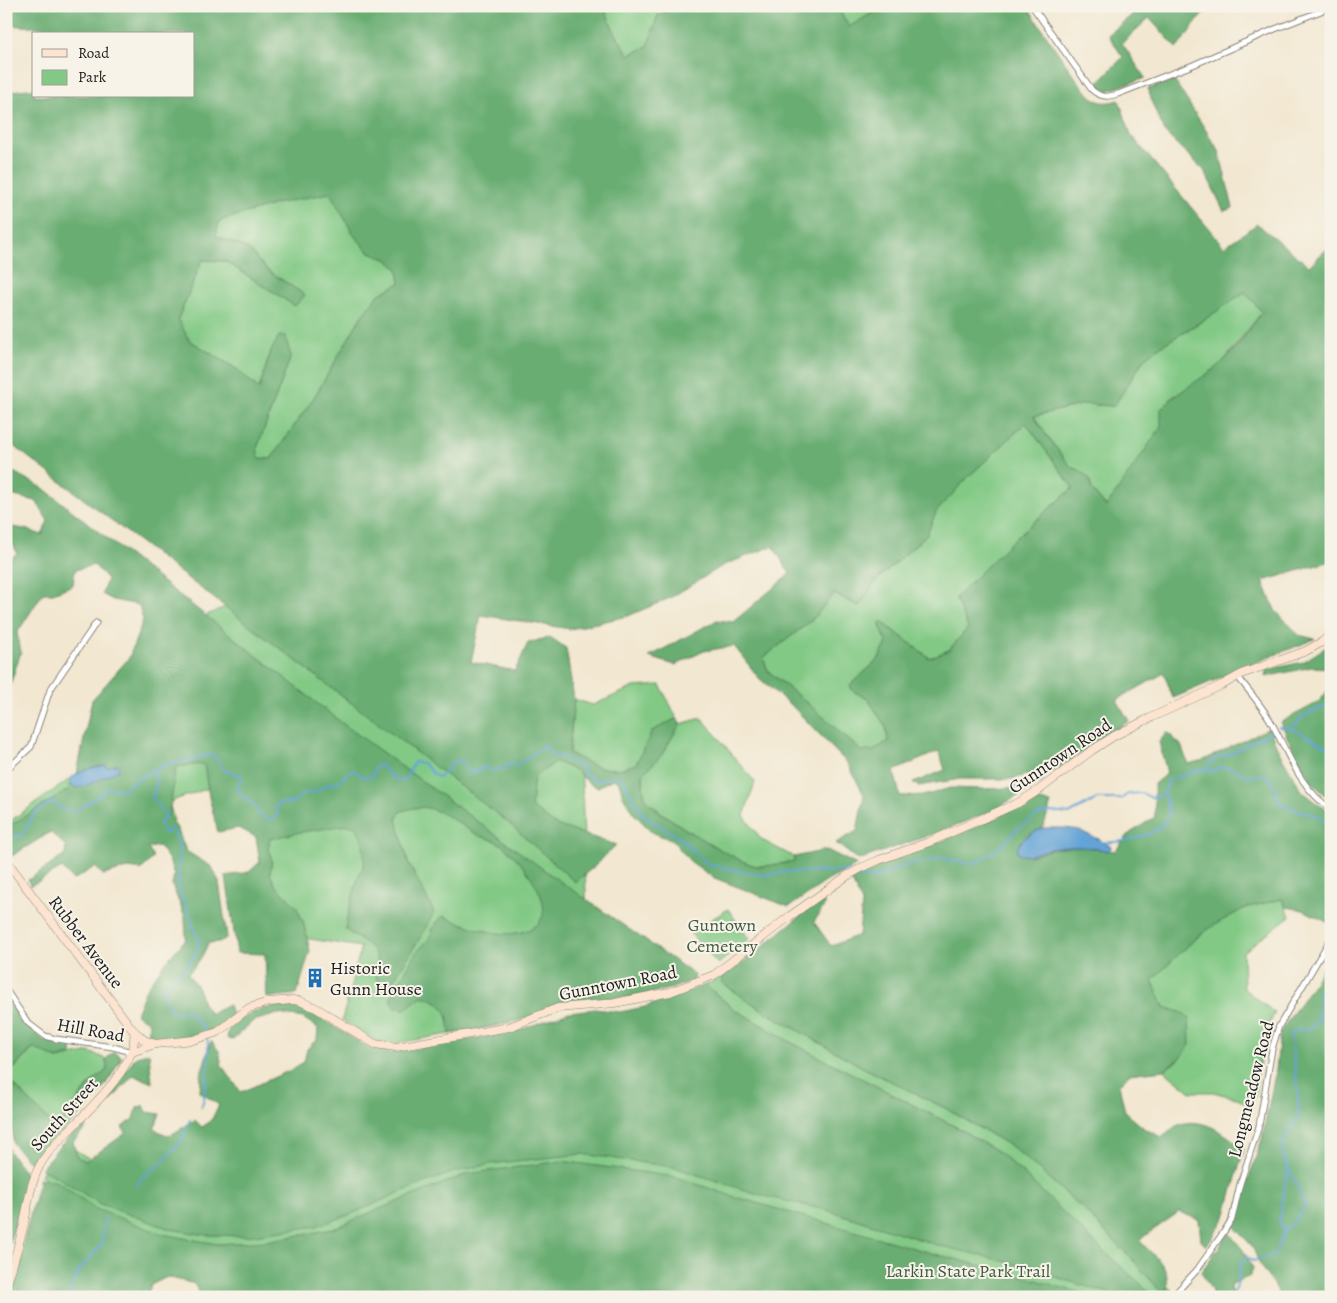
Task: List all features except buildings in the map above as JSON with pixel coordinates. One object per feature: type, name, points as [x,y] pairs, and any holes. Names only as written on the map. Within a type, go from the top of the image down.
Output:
[{"type":"street","points":[[1032,6],[1092,90],[1106,97],[1201,62],[1275,29],[1331,7]]},
{"type":"street","points":[[6,770],[31,747],[50,690],[96,623]]},
{"type":"street","name":"Gunntown Road","points":[[144,1040],[155,1044],[184,1042],[207,1037],[218,1032],[249,1008],[278,1001],[293,1000],[306,1003],[370,1042],[396,1047],[509,1027],[558,1008],[615,1003],[670,992],[714,975],[790,916],[847,876],[879,860],[928,842],[1018,803],[1039,790],[1110,738],[1260,666],[1306,651],[1322,642],[1331,634]]},
{"type":"street","points":[[1238,677],[1270,720],[1306,787],[1317,799],[1331,809]]},
{"type":"street","name":"Rubber Avenue","points":[[6,860],[134,1032],[144,1040]]},
{"type":"street","name":"Longmeadow Road","points":[[1172,1297],[1197,1270],[1232,1219],[1240,1184],[1259,1126],[1272,1049],[1279,1026],[1331,938]]},
{"type":"street","name":"Hill Road","points":[[6,990],[28,1023],[46,1036],[56,1040],[113,1047],[132,1052]]},
{"type":"street","name":"South Street","points":[[6,1287],[36,1171],[48,1152],[92,1107],[126,1063],[135,1042],[134,1032]]},
{"type":"street","points":[[132,1052],[155,1044]]},
{"type":"green space","points":[[6,6],[603,6],[615,33],[629,55],[648,46],[658,15],[681,6],[792,6],[794,13],[807,6],[837,6],[849,27],[884,6],[1027,6],[1071,72],[1090,95],[1102,102],[1119,100],[1131,135],[1224,247],[1257,224],[1309,266],[1331,245],[1331,561],[1263,581],[1275,610],[1299,635],[1315,639],[1173,698],[1164,673],[1117,700],[1129,721],[1054,771],[1037,772],[1012,779],[960,779],[918,786],[913,783],[945,770],[939,751],[894,771],[900,796],[927,795],[950,788],[1009,788],[1045,780],[992,811],[939,832],[858,860],[836,843],[857,831],[864,795],[848,764],[794,708],[759,678],[734,646],[704,651],[675,665],[649,657],[717,620],[733,622],[790,574],[773,546],[724,565],[670,598],[628,616],[570,629],[481,615],[471,662],[515,671],[528,643],[550,637],[566,648],[574,699],[569,753],[594,765],[609,769],[636,764],[652,731],[677,718],[680,724],[661,756],[643,774],[645,797],[661,813],[712,845],[752,865],[767,866],[794,861],[794,857],[827,850],[857,865],[827,881],[789,907],[712,877],[690,861],[673,841],[652,832],[633,813],[623,796],[619,782],[613,779],[598,787],[590,784],[575,770],[556,762],[534,777],[531,807],[556,825],[616,845],[595,866],[575,882],[505,820],[6,440],[6,92],[32,88],[32,98],[195,98],[195,32],[53,32],[54,28],[6,25]],"holes":[[[330,193],[354,235],[368,251],[388,260],[398,269],[400,283],[378,295],[361,317],[315,396],[271,459],[259,458],[257,448],[291,356],[285,336],[279,336],[271,351],[259,389],[235,368],[189,340],[178,319],[202,260],[225,261],[295,306],[305,295],[267,270],[248,249],[216,236],[219,221],[279,203]],[[1245,292],[1262,312],[1225,359],[1161,409],[1161,427],[1106,507],[1092,490],[1089,478],[1079,470],[1071,467],[1034,416],[1084,404],[1114,406],[1144,359],[1162,345],[1204,320]],[[1026,423],[1073,488],[1011,542],[955,598],[968,628],[949,650],[929,658],[882,622],[879,623],[887,643],[878,660],[850,685],[853,691],[868,699],[886,727],[888,741],[873,751],[861,751],[768,671],[763,658],[812,620],[834,594],[859,606],[877,580],[927,534],[936,512],[968,477]]]},
{"type":"green space","points":[[603,6],[681,6],[658,15],[648,46],[629,55],[615,33]]},
{"type":"green space","points":[[837,6],[884,6],[849,27]]},
{"type":"green space","points":[[1128,6],[1209,6],[1177,48],[1149,18],[1122,43],[1145,78],[1107,91],[1096,84],[1123,57],[1108,35],[1133,14]]},
{"type":"green space","points":[[1174,80],[1219,151],[1233,208],[1224,211],[1204,170],[1166,134],[1154,108],[1148,89]]},
{"type":"green space","points":[[331,192],[354,235],[368,251],[388,260],[398,269],[400,283],[378,295],[361,317],[315,396],[271,459],[259,458],[257,448],[291,356],[271,351],[259,389],[235,368],[189,340],[178,319],[202,260],[225,261],[295,306],[305,295],[267,270],[248,249],[216,236],[219,221],[279,203]]},
{"type":"green space","points":[[1245,291],[1262,312],[1222,363],[1190,387],[1171,398],[1161,427],[1107,508],[1092,490],[1089,478],[1079,470],[1071,467],[1034,416],[1084,404],[1114,406],[1144,359],[1162,345],[1204,320]]},
{"type":"green space","points":[[1026,423],[1073,488],[1011,542],[968,628],[949,650],[930,658],[882,622],[879,623],[887,643],[878,660],[850,685],[853,691],[868,699],[886,727],[888,741],[873,752],[861,751],[768,671],[763,658],[812,620],[834,594],[859,606],[877,580],[927,534],[936,512],[968,477]]},
{"type":"green space","points":[[6,468],[43,488],[346,726],[554,877],[695,975],[694,980],[673,988],[633,997],[583,1000],[519,1021],[450,1034],[444,1009],[430,998],[422,996],[405,1009],[395,1008],[390,999],[415,954],[429,939],[434,925],[443,916],[479,929],[508,934],[534,927],[542,918],[543,906],[540,892],[522,865],[512,854],[502,845],[477,835],[451,818],[439,812],[421,807],[400,812],[397,819],[408,862],[434,912],[390,987],[384,987],[376,978],[378,966],[371,947],[349,933],[345,928],[364,864],[362,840],[357,829],[347,825],[270,839],[268,848],[272,861],[270,874],[276,886],[296,906],[303,921],[310,951],[297,994],[267,998],[265,954],[237,953],[226,876],[249,872],[260,862],[256,837],[239,828],[218,832],[209,797],[204,764],[176,767],[169,816],[178,830],[186,851],[212,867],[219,882],[227,937],[221,942],[208,943],[200,959],[188,974],[198,988],[203,1003],[210,1014],[229,1005],[232,1015],[213,1030],[195,1036],[165,1038],[148,1034],[149,1022],[136,1014],[146,989],[163,965],[186,939],[185,917],[172,885],[174,875],[169,860],[159,846],[148,848],[153,858],[141,870],[129,868],[103,875],[95,867],[73,880],[62,868],[30,886],[28,880],[65,855],[66,846],[50,832],[10,857],[6,852],[6,828],[68,790],[77,774],[92,700],[129,658],[143,620],[139,605],[113,600],[102,594],[107,579],[94,565],[75,570],[73,585],[53,593],[43,593],[17,633],[21,652],[6,697],[6,563],[17,553],[6,526],[25,529],[42,535],[48,521],[36,501],[6,494]]},
{"type":"green space","points":[[318,565],[360,703],[571,733],[574,699],[593,705],[634,687],[660,685],[677,718],[652,732],[636,764],[624,769],[599,769],[581,760],[590,1000],[567,1004],[497,1026],[391,1044],[377,1042],[342,1020],[361,947],[272,933],[252,773],[169,802],[174,821],[111,869],[75,817],[10,857],[6,852],[6,824],[77,774],[92,700],[198,619]]},
{"type":"green space","points":[[1331,644],[1331,668],[1311,667],[1265,677],[1266,670],[1303,662]]},
{"type":"green space","points":[[1331,686],[1331,800],[1311,782],[1281,722],[1319,702]]},
{"type":"green space","points":[[702,718],[755,782],[744,816],[762,840],[794,857],[794,861],[773,865],[752,865],[729,855],[661,813],[645,797],[643,774],[661,756],[680,724]]},
{"type":"green space","points":[[1269,728],[1279,752],[1302,791],[1331,814],[1331,924],[1303,910],[1286,907],[1282,899],[1245,908],[1198,936],[1152,980],[1164,1007],[1183,1013],[1189,1018],[1190,1045],[1180,1059],[1164,1070],[1129,1074],[1119,1085],[1125,1112],[1145,1129],[1161,1137],[1178,1125],[1190,1122],[1199,1123],[1223,1133],[1244,1149],[1225,1217],[1207,1246],[1201,1241],[1199,1220],[1179,1212],[1139,1240],[1164,1268],[1168,1281],[1167,1290],[1161,1292],[1081,1207],[1014,1148],[945,1108],[864,1068],[764,1011],[722,983],[722,977],[821,899],[825,905],[814,922],[831,946],[859,935],[862,903],[850,878],[871,867],[913,853],[994,819],[1032,800],[1051,803],[1043,828],[1024,839],[1017,850],[1030,856],[1056,848],[1086,847],[1115,851],[1130,833],[1155,817],[1154,784],[1167,773],[1159,742],[1167,732],[1181,745],[1188,764],[1204,760]]},
{"type":"green space","points":[[1282,899],[1290,916],[1243,952],[1244,989],[1275,1013],[1263,1043],[1255,1097],[1246,1104],[1236,1098],[1213,1092],[1191,1092],[1164,1070],[1180,1059],[1183,1013],[1164,1007],[1152,980],[1195,940],[1218,922],[1249,906]]},
{"type":"green space","name":"Guntown Cemetery","points":[[728,909],[749,939],[718,964],[690,933]]},
{"type":"green space","points":[[1331,954],[1331,1297],[1277,1297],[1278,1291],[1261,1267],[1252,1246],[1233,1225],[1262,1139],[1276,1070],[1280,1032],[1312,986]]},
{"type":"green space","name":"Larkin State Park Trail","points":[[722,977],[722,983],[764,1011],[864,1068],[945,1108],[1014,1148],[1081,1207],[1118,1245],[1173,1291],[1169,1297],[1051,1297],[306,1253],[138,1236],[52,1184],[41,1175],[66,1144],[98,1164],[484,1148],[1029,1179],[1000,1153],[960,1129],[794,1044],[734,1009],[705,985]]},
{"type":"green space","points":[[705,985],[734,1009],[794,1044],[960,1129],[1000,1153],[1145,1288],[1152,1297],[1124,1297],[1094,1289],[1007,1262],[937,1245],[830,1211],[764,1196],[673,1167],[582,1154],[490,1164],[454,1172],[403,1191],[349,1215],[317,1226],[247,1236],[206,1235],[170,1229],[100,1204],[41,1169],[56,1150],[83,1124],[86,1128],[73,1142],[77,1157],[86,1161],[126,1133],[122,1127],[134,1119],[137,1108],[144,1105],[147,1112],[160,1114],[154,1129],[169,1136],[195,1120],[202,1127],[211,1121],[219,1105],[200,1092],[201,1074],[211,1041],[219,1051],[222,1066],[241,1092],[291,1070],[304,1062],[307,1049],[317,1039],[318,1028],[303,1018],[278,1014],[253,1021],[232,1040],[227,1038],[229,1029],[241,1018],[258,1010],[278,1006],[303,1007],[366,1046],[390,1053],[514,1032],[569,1012],[595,1009],[620,1012],[645,1007]]},
{"type":"green space","points":[[6,1000],[37,1035],[45,1041],[71,1045],[72,1055],[57,1059],[33,1048],[6,1076]]},
{"type":"green space","points":[[34,1048],[57,1059],[90,1052],[106,1059],[107,1070],[91,1083],[62,1121],[51,1124],[6,1077]]},
{"type":"green space","points":[[114,1052],[122,1057],[101,1090],[89,1106],[48,1146],[33,1166],[13,1144],[12,1131],[6,1125],[6,1077],[52,1124],[62,1121],[91,1083],[107,1070],[106,1059]]},
{"type":"green space","points":[[149,1053],[152,1083],[133,1075],[110,1102],[106,1099],[134,1059],[139,1055]]},
{"type":"green space","points":[[6,1143],[9,1151],[28,1177],[6,1256]]},
{"type":"green space","name":"Larkin State Park Trail","points":[[562,1161],[676,1177],[732,1196],[1094,1297],[200,1297],[195,1284],[167,1277],[151,1285],[147,1297],[9,1297],[40,1178],[58,1182],[96,1209],[162,1234],[217,1244],[267,1241],[333,1229],[467,1174]]},
{"type":"green space","points":[[1229,1233],[1243,1250],[1253,1268],[1250,1276],[1230,1285],[1234,1297],[1212,1297],[1212,1290],[1201,1272]]},
{"type":"water","points":[[118,764],[119,770],[86,786],[76,788],[69,781],[75,775],[85,770],[106,765],[106,768]]},
{"type":"water","points":[[1043,828],[1081,831],[1100,839],[1112,847],[1108,851],[1063,847],[1029,855],[1019,855],[1017,850],[1021,842],[1027,836]]},
{"type":"waterway","points":[[1292,728],[1304,716],[1331,703]]},
{"type":"waterway","points":[[1279,727],[1292,729],[1331,748]]},
{"type":"waterway","points":[[1205,769],[1215,759],[1231,754],[1271,731]]},
{"type":"waterway","points":[[6,839],[22,835],[36,812],[53,801],[61,809],[76,811],[101,794],[106,788],[123,790],[141,777],[161,767],[177,761],[191,760],[207,755],[213,755],[222,767],[230,773],[242,775],[238,788],[240,794],[255,806],[260,815],[268,820],[278,815],[275,806],[281,803],[292,803],[305,793],[316,792],[326,785],[341,780],[349,771],[355,771],[362,777],[373,776],[375,767],[380,764],[392,778],[403,781],[406,779],[414,762],[423,763],[434,775],[439,777],[445,773],[452,763],[460,760],[464,763],[469,773],[484,767],[489,770],[505,769],[510,763],[517,766],[541,750],[542,746],[546,746],[552,755],[575,762],[583,769],[584,775],[592,777],[594,781],[612,776],[623,779],[640,811],[647,818],[681,839],[705,862],[713,866],[767,875],[786,872],[849,871]]},
{"type":"waterway","points":[[1101,842],[1133,839],[1157,830],[1163,825],[1169,812],[1164,794],[1169,780],[1202,769],[1212,771],[1221,767],[1237,770],[1248,777],[1261,775],[1268,777],[1274,786],[1280,804],[1320,817],[1331,827]]},
{"type":"waterway","points":[[153,771],[157,783],[152,796],[165,813],[164,819],[160,822],[163,832],[167,833],[170,829],[173,830],[176,837],[179,851],[178,881],[180,891],[200,942],[187,966],[166,985],[164,995],[166,1002],[172,1010],[187,1012],[199,1022],[206,1033]]},
{"type":"waterway","points":[[852,875],[854,877],[876,878],[904,866],[941,858],[967,863],[978,862],[1000,847],[1018,828],[1038,815],[1050,812],[1069,814],[1097,799],[1121,799],[1128,794],[1141,793],[1152,798],[1164,794]]},
{"type":"waterway","points":[[1233,1297],[1242,1262],[1247,1257],[1253,1261],[1275,1255],[1284,1231],[1294,1222],[1305,1206],[1283,1152],[1284,1141],[1297,1119],[1299,1104],[1291,1034],[1299,1029],[1308,1030],[1314,1025],[1319,1015],[1319,993],[1321,986],[1331,973]]},
{"type":"waterway","points":[[201,1107],[207,1073],[207,1038]]},
{"type":"waterway","points":[[136,1187],[141,1178],[159,1165],[182,1140],[190,1120]]},
{"type":"waterway","points":[[1284,1231],[1279,1221],[1288,1167]]},
{"type":"waterway","points":[[68,1297],[78,1272],[102,1244],[105,1219]]},
{"type":"place","name":"Historic Gunn House","points":[[315,978]]}]
